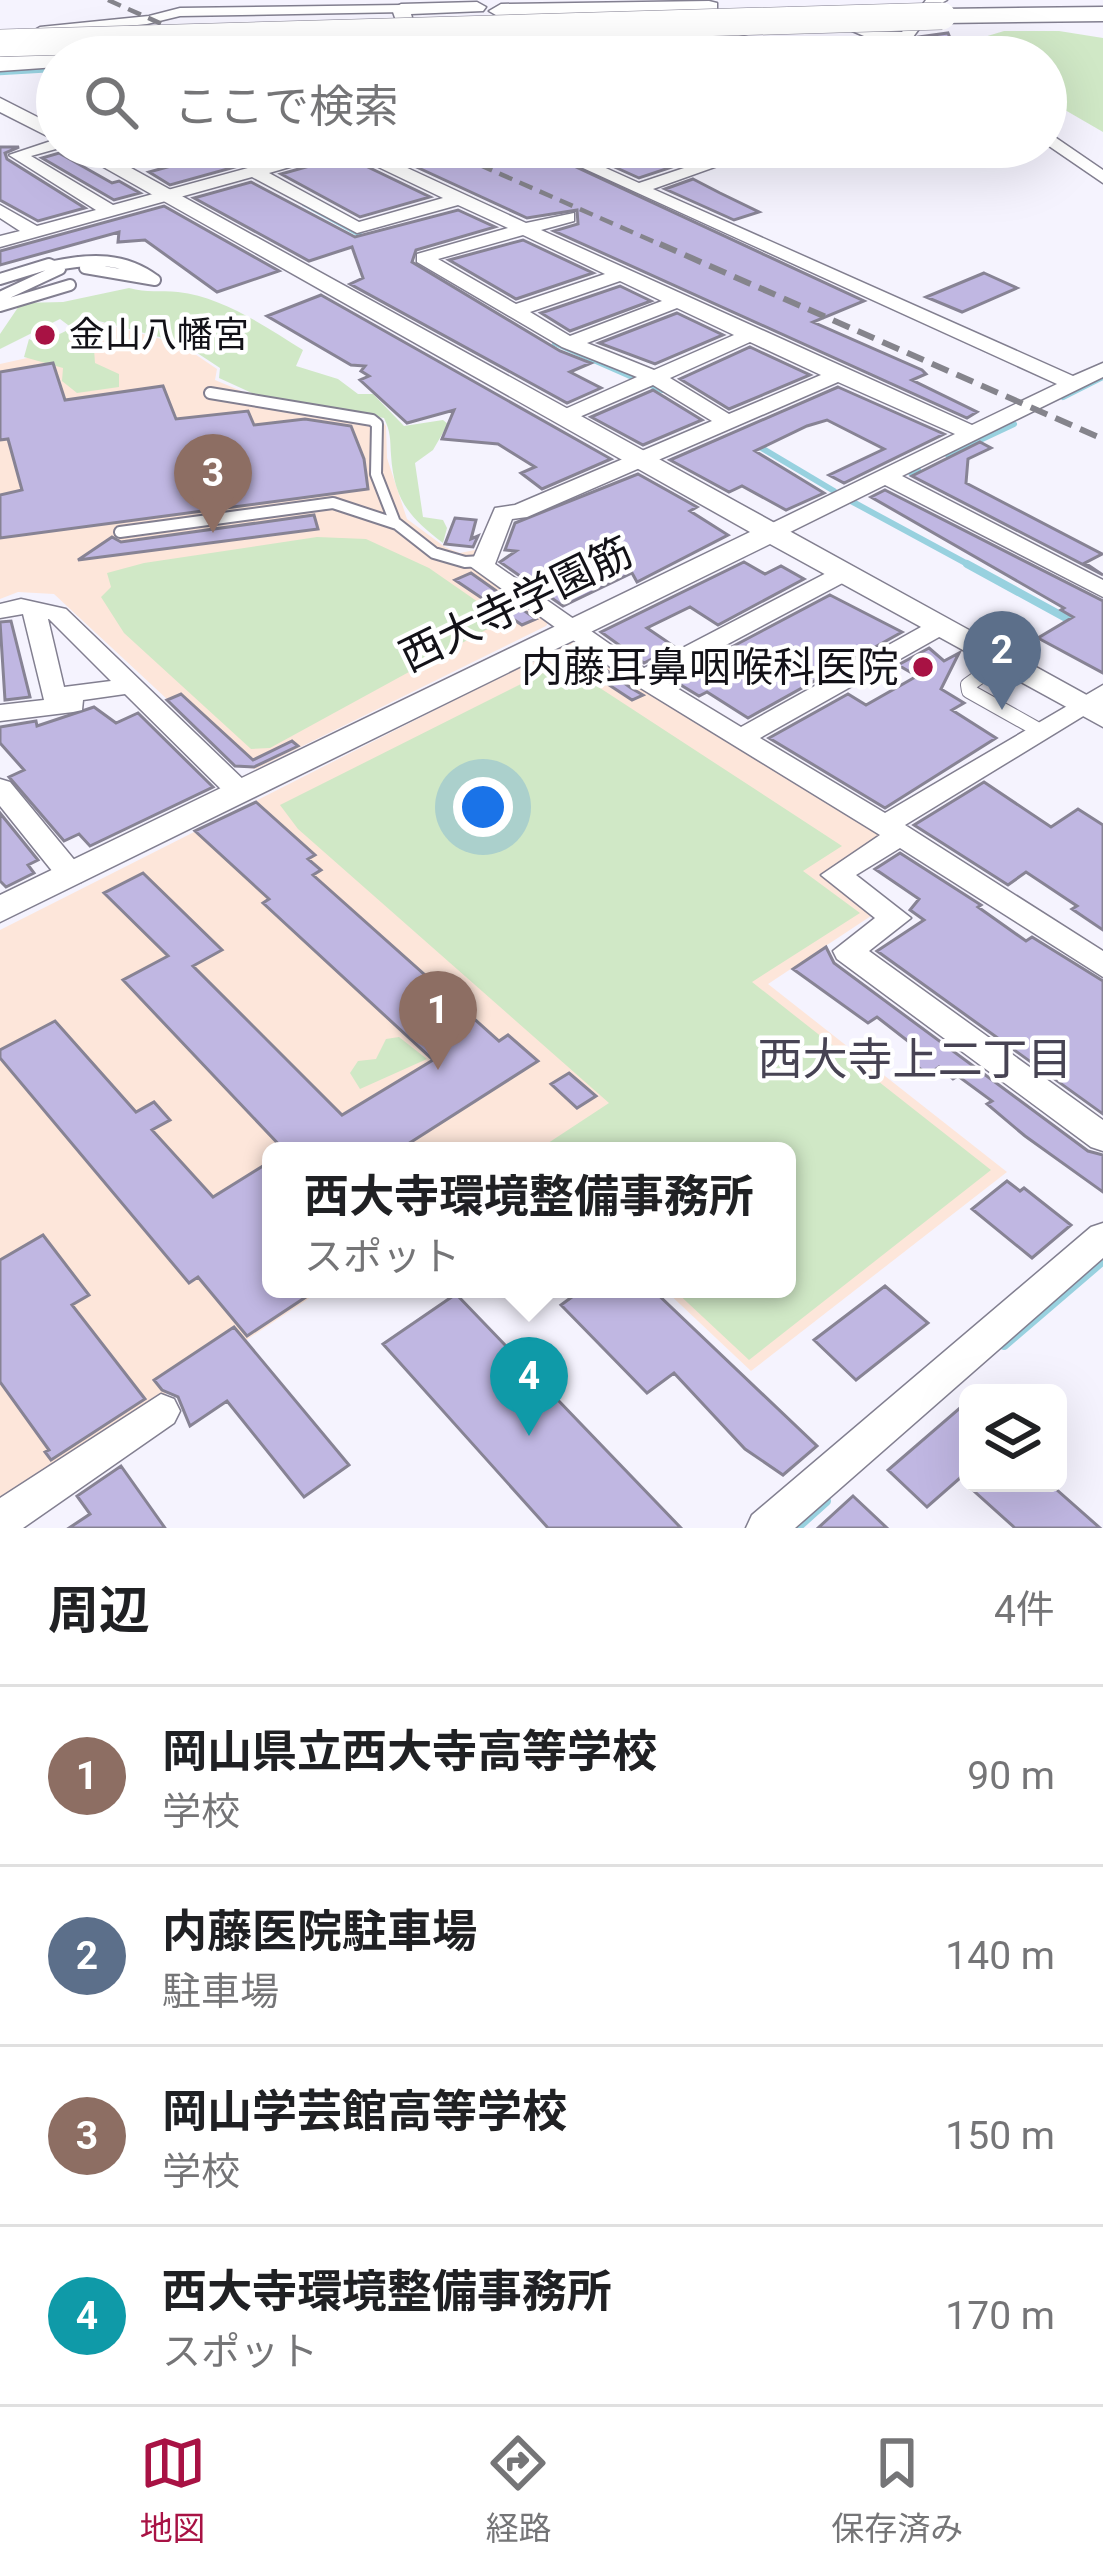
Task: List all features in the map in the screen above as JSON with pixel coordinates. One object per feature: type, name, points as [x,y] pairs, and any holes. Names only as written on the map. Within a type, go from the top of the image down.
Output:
[{"type":"highway","points":[[649,16],[709,8],[1103,13]]},
{"type":"highway","points":[[295,36],[501,18],[945,11]]},
{"type":"highway","points":[[104,36],[201,22],[649,16],[797,23],[945,11]]},
{"type":"highway","points":[[310,36],[501,18]]},
{"type":"highway","points":[[311,36],[501,18]]},
{"type":"highway","points":[[0,51],[36,46]]},
{"type":"highway","points":[[0,51],[36,49]]},
{"type":"highway","points":[[0,51],[36,50]]},
{"type":"highway","points":[[0,51],[36,58]]},
{"type":"street","points":[[723,36],[753,28],[850,27],[871,35],[910,31],[931,3],[945,11]]},
{"type":"street","points":[[53,36],[180,12],[401,9],[501,18]]},
{"type":"street","points":[[401,9],[409,36]]},
{"type":"street","points":[[468,36],[649,16]]},
{"type":"street","points":[[88,26],[107,36]]},
{"type":"street","points":[[910,31],[912,36]]},
{"type":"street","points":[[0,51],[36,41]]},
{"type":"street","points":[[0,104],[36,127]]},
{"type":"street","points":[[0,144],[36,166]]},
{"type":"street","points":[[17,155],[36,148]]},
{"type":"street","points":[[1067,151],[1103,178]]},
{"type":"street","points":[[39,168],[108,210]]},
{"type":"street","points":[[115,168],[1001,661],[1097,705]]},
{"type":"street","points":[[0,242],[270,168]]},
{"type":"street","points":[[391,168],[974,434]]},
{"type":"street","points":[[593,168],[1073,383]]},
{"type":"street","points":[[639,188],[699,168]]},
{"type":"street","points":[[256,172],[357,228],[458,199]]},
{"type":"street","points":[[0,210],[34,232]]},
{"type":"street","points":[[568,217],[423,258],[569,343],[648,380],[724,424]]},
{"type":"street","points":[[515,311],[619,275]]},
{"type":"street","points":[[569,343],[676,302]]},
{"type":"street","points":[[563,417],[750,335]]},
{"type":"street","name":"西大寺学園筋","points":[[0,910],[1103,369]]},
{"type":"street","points":[[838,375],[519,512],[503,513],[482,566],[643,679],[892,830],[1103,967]]},
{"type":"street","points":[[887,477],[1103,590]]},
{"type":"street","points":[[643,679],[844,573]]},
{"type":"street","points":[[0,611],[35,607],[57,614],[238,791]]},
{"type":"street","points":[[35,607],[34,630],[54,696],[135,690]]},
{"type":"street","points":[[740,738],[939,627]]},
{"type":"street","points":[[48,666],[76,664],[98,654]]},
{"type":"street","points":[[0,713],[135,690]]},
{"type":"street","points":[[1097,705],[892,830],[835,875],[896,918],[848,951],[1103,1138]]},
{"type":"street","points":[[0,788],[70,874]]},
{"type":"street","points":[[766,1528],[1103,1237]]},
{"type":"street","points":[[18,1519],[161,1411]]},
{"type":"lane","points":[[0,279],[58,265],[122,262],[155,280],[58,265]]},
{"type":"lane","points":[[0,302],[60,269],[58,265]]},
{"type":"lane","points":[[0,302],[70,285]]},
{"type":"lane","points":[[210,393],[372,420],[377,424],[372,468],[397,524]]},
{"type":"lane","points":[[120,532],[327,502],[397,524],[434,554],[482,561]]},
{"type":"lane","points":[[1001,661],[968,686],[969,691],[1034,728]]},
{"type":"shaded area","points":[[94,321],[180,344],[217,369],[215,380],[253,396],[379,418],[386,426],[387,458],[407,519],[445,547],[460,553],[480,549],[475,567],[551,618],[546,626],[256,769],[240,767],[54,594],[18,592],[0,599],[0,364],[27,358]]},
{"type":"shaded area","points":[[572,641],[877,831],[879,837],[821,875],[874,914],[768,984],[1007,1172],[751,1371],[674,1298],[796,1298],[796,1142],[262,1142],[262,1298],[309,1298],[0,1504],[0,930]]},
{"type":"green space","points":[[1004,31],[1059,31],[1103,38],[1103,132],[1067,111],[1067,36],[988,36]]},
{"type":"green space","points":[[129,288],[195,295],[228,306],[303,350],[296,366],[338,379],[358,394],[373,394],[404,426],[443,420],[448,424],[433,450],[415,463],[423,517],[443,520],[447,528],[443,543],[412,516],[400,496],[384,418],[254,394],[219,378],[220,368],[182,343],[95,320],[68,343],[94,349],[95,363],[119,374],[119,387],[77,393],[62,381],[63,368],[24,357],[29,339],[39,344],[72,328],[60,319],[0,349],[0,334],[21,303],[63,302]]},
{"type":"green space","points":[[317,537],[366,539],[429,568],[504,620],[270,748],[251,749],[124,633],[101,597],[111,587],[107,573],[144,563]]},
{"type":"green space","points":[[547,671],[577,673],[842,846],[803,871],[860,913],[752,982],[991,1170],[749,1360],[683,1298],[796,1298],[796,1142],[550,1142],[609,1103],[298,829],[280,805]]},
{"type":"green space","points":[[399,1037],[427,1059],[360,1089],[350,1073],[358,1061],[376,1059],[386,1039]]},
{"type":"building","points":[[0,147],[19,147],[5,153],[7,159],[85,208],[38,221],[0,200]]},
{"type":"building","points":[[59,168],[86,168],[140,193],[114,200]]},
{"type":"building","points":[[164,168],[231,168],[170,185],[149,172]]},
{"type":"building","points":[[302,168],[370,168],[430,197],[360,217],[281,174]]},
{"type":"building","points":[[419,168],[578,168],[864,301],[813,322],[922,370],[926,374],[912,380],[977,412],[967,418],[554,231],[578,224],[577,210],[527,218]]},
{"type":"building","points":[[617,168],[669,168],[639,178]]},
{"type":"building","points":[[693,179],[759,212],[734,220],[665,189]]},
{"type":"building","points":[[251,182],[355,237],[458,210],[495,227],[416,250],[412,262],[560,351],[591,363],[570,372],[601,388],[567,403],[350,284],[363,278],[352,247],[309,261],[194,198]]},
{"type":"building","points":[[164,206],[279,271],[217,292],[145,240],[118,242],[119,232],[0,265],[0,251]]},
{"type":"building","points":[[523,240],[593,273],[516,299],[449,260]]},
{"type":"building","points":[[984,273],[1017,288],[962,312],[926,297]]},
{"type":"building","points":[[620,286],[651,301],[570,331],[541,313]]},
{"type":"building","points":[[321,295],[611,459],[542,489],[521,473],[535,467],[498,444],[442,439],[454,410],[407,423],[360,380],[369,376],[361,371],[365,366],[351,365],[267,316]]},
{"type":"building","points":[[677,313],[723,335],[655,364],[599,343]]},
{"type":"building","points":[[750,347],[810,375],[729,409],[680,379]]},
{"type":"building","points":[[53,363],[65,400],[163,386],[176,419],[248,411],[254,425],[305,419],[351,426],[364,459],[368,489],[0,538],[0,495],[22,490],[8,439],[0,440],[0,372]]},
{"type":"building","points":[[838,387],[944,434],[844,483],[829,475],[884,449],[827,420],[755,451],[824,493],[786,510],[742,486],[729,492],[670,460]]},
{"type":"building","points":[[653,390],[702,420],[643,445],[591,417]]},
{"type":"building","points":[[980,442],[991,448],[968,459],[966,483],[1102,554],[1085,563],[1103,575],[912,476]]},
{"type":"building","points":[[638,474],[697,507],[690,511],[728,535],[637,582],[632,573],[563,606],[500,562],[516,551],[505,550],[515,523]]},
{"type":"building","points":[[885,490],[1103,601],[1103,673],[1038,638],[1073,617],[1061,610],[1064,608],[871,497]]},
{"type":"building","points":[[314,515],[318,529],[78,560],[112,537],[121,542]]},
{"type":"building","points":[[455,518],[476,520],[471,539],[478,536],[473,547],[445,544]]},
{"type":"building","points":[[744,562],[765,574],[781,566],[804,579],[718,625],[690,607],[647,628],[675,647],[644,663],[601,632]]},
{"type":"building","points":[[471,573],[536,619],[522,625],[455,580]]},
{"type":"building","points":[[830,595],[902,632],[748,718],[707,692],[699,696],[671,679]]},
{"type":"building","points":[[11,621],[30,697],[5,700],[0,622]]},
{"type":"building","points":[[573,646],[643,695],[632,700],[603,681],[607,679],[565,650]]},
{"type":"building","points":[[929,648],[944,661],[959,653],[941,689],[964,703],[952,710],[996,738],[885,808],[769,738],[848,694],[866,705],[917,676],[898,665]]},
{"type":"building","points":[[181,694],[253,760],[292,741],[298,746],[254,767],[235,766],[167,700]]},
{"type":"building","points":[[94,707],[116,723],[138,713],[213,787],[90,846],[79,834],[64,841],[9,777],[24,770],[0,743],[0,727],[36,721],[37,726]]},
{"type":"building","points":[[984,782],[1051,827],[1078,809],[1103,825],[1103,930],[1026,872],[1008,885],[914,825]]},
{"type":"building","points":[[256,802],[315,855],[308,859],[321,870],[313,875],[499,1041],[508,1035],[538,1061],[411,1142],[276,1142],[123,980],[168,956],[104,893],[143,873],[222,950],[193,966],[342,1115],[433,1060],[263,903],[269,899],[195,831]]},
{"type":"building","points":[[0,813],[38,860],[28,865],[34,873],[6,887],[0,881]]},
{"type":"building","points":[[900,853],[981,905],[978,907],[1026,941],[1032,937],[1103,981],[1103,1114],[877,951],[924,920],[910,910],[919,899],[875,869]]},
{"type":"building","points":[[826,947],[834,963],[1088,1151],[1103,1155],[1103,1192],[1025,1136],[987,1104],[992,1101],[958,1076],[953,1079],[939,1067],[928,1075],[910,1061],[922,1052],[877,1017],[868,1023],[793,969]]},
{"type":"building","points":[[55,1021],[136,1112],[154,1102],[170,1120],[152,1130],[213,1197],[262,1167],[262,1298],[304,1298],[247,1336],[198,1277],[189,1283],[0,1058],[0,1050]]},
{"type":"building","points":[[569,1073],[596,1096],[577,1108],[551,1084]]},
{"type":"building","points":[[1007,1181],[1020,1191],[1024,1188],[1071,1225],[1032,1258],[972,1209]]},
{"type":"building","points":[[43,1235],[89,1295],[72,1305],[145,1399],[51,1460],[45,1452],[49,1450],[0,1382],[0,1260]]},
{"type":"building","points":[[885,1286],[928,1323],[856,1380],[814,1340]]},
{"type":"building","points":[[450,1298],[460,1298],[681,1528],[548,1528],[383,1344]]},
{"type":"building","points":[[570,1298],[661,1298],[817,1446],[783,1475],[745,1449],[674,1373],[647,1393],[561,1305]]},
{"type":"building","points":[[234,1327],[349,1465],[304,1497],[227,1401],[190,1426],[178,1397],[154,1380]]},
{"type":"building","points":[[959,1409],[959,1479],[927,1507],[888,1470]]},
{"type":"building","points":[[121,1466],[165,1528],[69,1528],[90,1514],[77,1496]]},
{"type":"building","points":[[975,1492],[1059,1492],[1100,1528],[1015,1528]]},
{"type":"building","points":[[853,1496],[887,1528],[818,1528]]},
{"type":"waterway","points":[[0,73],[36,71]]},
{"type":"waterway","points":[[304,204],[369,240]]},
{"type":"waterway","points":[[555,343],[662,390]]},
{"type":"waterway","points":[[1063,397],[1103,377]]},
{"type":"waterway","points":[[948,455],[1014,424]]},
{"type":"waterway","points":[[753,443],[834,491]]},
{"type":"waterway","points":[[911,473],[918,470]]},
{"type":"waterway","points":[[851,501],[973,567]]},
{"type":"waterway","points":[[967,564],[1075,623]]},
{"type":"waterway","points":[[1004,1345],[1103,1260]]},
{"type":"waterway","points":[[796,1528],[826,1501]]},
{"type":"railway","points":[[108,0],[189,36]]},
{"type":"railway","points":[[487,168],[666,247]]},
{"type":"railway","points":[[660,244],[1103,439]]},
{"type":"place","name":"金山八幡宮","points":[[45,335]]},
{"type":"place","name":"岡山学芸館高等学校","points":[[213,533]]},
{"type":"place","name":"内藤耳鼻咽喉科医院","points":[[923,667]]},
{"type":"place","name":"内藤医院駐車場","points":[[1002,710]]},
{"type":"place","name":"岡山県立西大寺高等学校","points":[[438,1070]]},
{"type":"place","name":"西大寺環境整備事務所","points":[[529,1436]]},
{"type":"district","name":"西大寺上二丁目","points":[[915,1059]]}]
